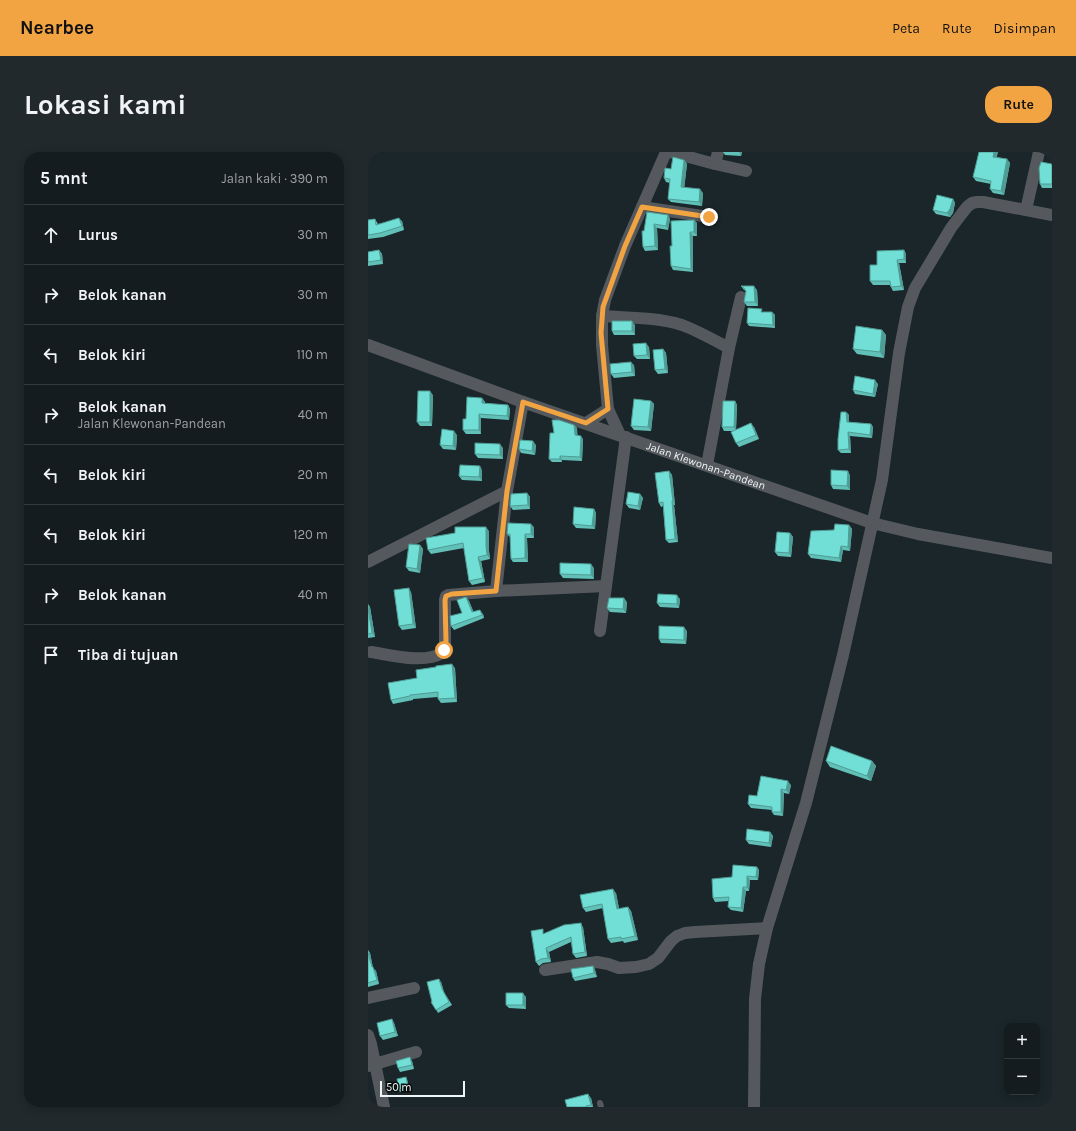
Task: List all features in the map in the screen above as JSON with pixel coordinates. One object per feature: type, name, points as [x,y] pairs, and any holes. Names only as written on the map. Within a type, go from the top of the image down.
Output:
[{"type":"street","points":[[600,631],[623,436],[608,409],[602,345],[602,316],[605,300],[625,246],[666,152]]},
{"type":"street","points":[[670,152],[746,171]]},
{"type":"street","points":[[715,164],[718,152]]},
{"type":"street","points":[[1026,210],[1039,152]]},
{"type":"street","points":[[754,1107],[755,999],[759,964],[767,928],[807,795],[843,655],[882,480],[903,329],[908,307],[915,288],[951,228],[967,207],[972,203],[983,202],[1052,215]]},
{"type":"street","points":[[642,207],[709,217]]},
{"type":"street","points":[[707,466],[729,348],[741,297]]},
{"type":"street","points":[[602,316],[649,318],[665,321],[694,330],[729,348]]},
{"type":"street","name":"Jalan Klewonan-Pandean","points":[[368,345],[523,402],[872,523],[918,534],[1052,558]]},
{"type":"street","points":[[496,591],[507,491],[523,402]]},
{"type":"street","points":[[586,423],[608,409]]},
{"type":"street","points":[[368,562],[507,491]]},
{"type":"street","points":[[371,652],[422,659],[439,656],[445,646],[445,600],[446,596],[452,594],[606,586]]},
{"type":"street","points":[[545,970],[597,962],[619,968],[636,968],[649,964],[658,958],[671,941],[677,936],[685,933],[767,928]]},
{"type":"street","points":[[368,998],[414,988]]},
{"type":"street","points":[[368,1035],[372,1065],[384,1107]]},
{"type":"street","points":[[372,1065],[416,1052]]},
{"type":"building","points":[[979,152],[994,152],[993,157],[1007,159],[1001,191],[990,189],[991,181],[973,177]]},
{"type":"building","points":[[673,157],[684,160],[681,187],[700,189],[699,202],[668,199],[670,179],[664,178],[665,168],[671,169]]},
{"type":"building","points":[[1041,162],[1052,164],[1052,184],[1040,184],[1039,168]]},
{"type":"building","points":[[937,195],[953,199],[947,213],[933,210]]},
{"type":"building","points":[[647,212],[668,215],[666,226],[654,224],[655,246],[643,247],[642,231],[644,231]]},
{"type":"building","points":[[399,218],[402,226],[368,235],[368,220],[375,219],[376,225]]},
{"type":"building","points":[[694,220],[694,232],[690,232],[691,269],[671,266],[671,221]]},
{"type":"building","points":[[379,250],[381,260],[368,262],[368,252]]},
{"type":"building","points":[[904,250],[904,259],[897,260],[901,286],[891,287],[890,281],[870,281],[870,265],[877,265],[877,251]]},
{"type":"building","points":[[741,286],[754,286],[755,302],[744,302],[746,291]]},
{"type":"building","points":[[748,308],[762,309],[761,312],[772,312],[773,325],[747,323]]},
{"type":"building","points":[[612,321],[632,321],[632,331],[612,331]]},
{"type":"building","points":[[856,326],[882,330],[880,352],[853,349]]},
{"type":"building","points":[[646,343],[647,355],[634,356],[633,344]]},
{"type":"building","points":[[663,349],[665,369],[655,370],[653,350]]},
{"type":"building","points":[[631,362],[632,372],[611,374],[610,364]]},
{"type":"building","points":[[855,376],[875,380],[873,394],[853,390]]},
{"type":"building","points":[[418,391],[430,391],[430,422],[417,422]]},
{"type":"building","points":[[467,397],[482,398],[482,403],[508,405],[507,416],[479,414],[479,430],[463,430],[463,419],[466,419]]},
{"type":"building","points":[[634,399],[651,401],[648,427],[631,426]]},
{"type":"building","points":[[723,401],[735,401],[734,427],[722,427]]},
{"type":"building","points":[[841,412],[846,412],[847,422],[871,424],[870,435],[848,432],[849,449],[838,450],[838,439]]},
{"type":"building","points":[[552,420],[559,420],[574,425],[575,435],[581,436],[580,457],[560,456],[560,459],[549,459],[550,433],[554,433]]},
{"type":"building","points":[[751,423],[756,435],[736,443],[731,432]]},
{"type":"building","points":[[442,429],[454,431],[453,446],[440,445]]},
{"type":"building","points":[[520,440],[533,441],[532,451],[519,449]]},
{"type":"building","points":[[475,443],[500,444],[500,455],[475,454]]},
{"type":"building","points":[[460,465],[480,466],[479,477],[459,476]]},
{"type":"building","points":[[831,470],[848,471],[847,486],[831,485]]},
{"type":"building","points":[[669,471],[673,501],[675,539],[666,540],[663,502],[659,503],[655,473]]},
{"type":"building","points":[[628,492],[640,494],[638,506],[626,504]]},
{"type":"building","points":[[527,493],[528,505],[510,506],[511,494]]},
{"type":"building","points":[[574,507],[594,509],[592,526],[573,524]]},
{"type":"building","points":[[508,523],[531,524],[531,534],[525,534],[525,558],[511,559],[510,534],[507,534]]},
{"type":"building","points":[[835,524],[849,525],[848,547],[841,546],[839,558],[808,554],[811,531],[834,530]]},
{"type":"building","points":[[455,527],[486,527],[487,555],[478,557],[483,578],[469,581],[463,543],[428,550],[426,538],[455,533]]},
{"type":"building","points":[[777,532],[790,533],[789,553],[775,552]]},
{"type":"building","points":[[409,544],[420,545],[417,569],[406,567]]},
{"type":"building","points":[[560,563],[591,564],[591,575],[560,574]]},
{"type":"building","points":[[409,588],[413,624],[399,626],[394,590]]},
{"type":"building","points":[[658,594],[677,595],[677,604],[657,603]]},
{"type":"building","points":[[466,597],[472,612],[480,610],[482,615],[451,626],[450,616],[462,613],[457,600]]},
{"type":"building","points":[[609,598],[624,598],[623,609],[607,608]]},
{"type":"building","points":[[368,608],[372,633],[368,634]]},
{"type":"building","points":[[659,626],[684,627],[684,640],[659,639]]},
{"type":"building","points":[[452,664],[455,698],[438,699],[438,692],[410,695],[391,700],[388,683],[417,678],[416,670]]},
{"type":"building","points":[[831,746],[872,761],[867,776],[826,761]]},
{"type":"building","points":[[761,776],[788,781],[786,790],[781,789],[781,812],[772,812],[772,807],[748,804],[749,795],[757,796]]},
{"type":"building","points":[[747,829],[770,832],[769,843],[746,840]]},
{"type":"building","points":[[733,865],[757,867],[756,877],[747,876],[747,887],[743,887],[741,908],[728,907],[729,897],[713,898],[712,879],[732,877]]},
{"type":"building","points":[[613,889],[617,909],[628,907],[635,936],[621,939],[621,937],[608,939],[602,904],[583,908],[580,895]]},
{"type":"building","points":[[581,923],[585,952],[573,954],[571,937],[546,948],[548,958],[541,959],[536,962],[531,931],[543,929],[543,934],[564,925]]},
{"type":"building","points":[[368,953],[377,980],[368,983]]},
{"type":"building","points":[[593,966],[594,973],[573,978],[571,969]]},
{"type":"building","points":[[439,979],[442,989],[449,1002],[436,1010],[431,1002],[427,982]]},
{"type":"building","points":[[506,993],[523,993],[523,1005],[506,1005]]},
{"type":"building","points":[[392,1019],[395,1032],[380,1036],[377,1023]]},
{"type":"building","points":[[410,1057],[412,1065],[398,1068],[396,1061]]},
{"type":"building","points":[[406,1077],[408,1088],[399,1090],[397,1079]]},
{"type":"building","points":[[588,1094],[591,1105],[586,1107],[567,1107],[565,1100]]},
{"type":"route","points":[[444,650],[446,641],[446,596],[452,594],[496,591],[507,491],[523,402],[586,423],[608,409],[601,333],[603,307],[625,246],[642,207],[709,217]]}]
